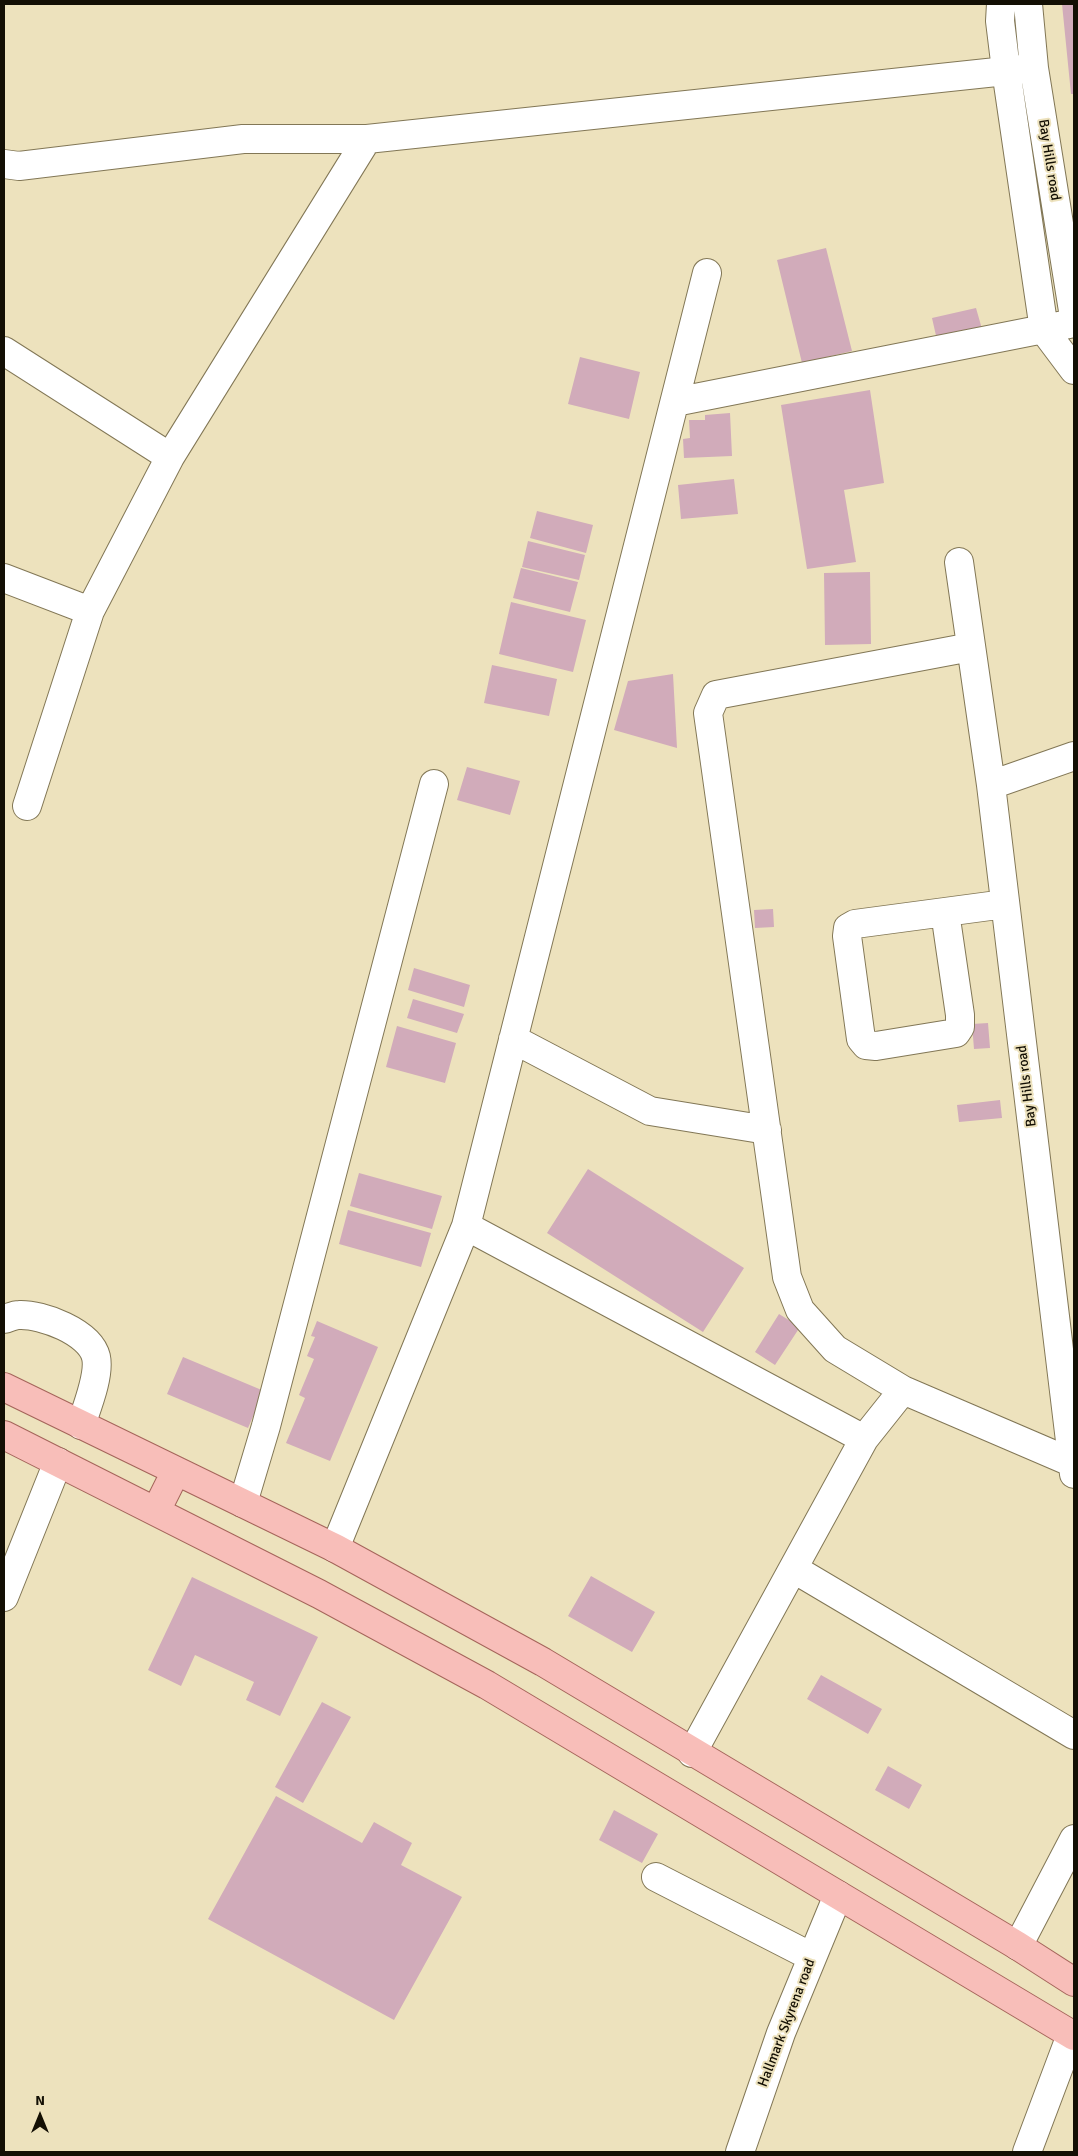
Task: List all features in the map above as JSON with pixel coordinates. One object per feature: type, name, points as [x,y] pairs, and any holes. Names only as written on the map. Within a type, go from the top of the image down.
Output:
[{"type":"main road","points":[[4,1387],[335,1548],[543,1662],[692,1753],[1018,1946],[1074,1982]]},
{"type":"main road","points":[[6,1442],[58,1462],[156,1511],[319,1594],[487,1685],[1073,2036]]},
{"type":"main road","points":[[156,1511],[176,1470]]},
{"type":"street","points":[[1001,4],[1000,21],[1006,70],[1044,330],[1074,370]]},
{"type":"street","name":"Bay Hills road","points":[[1028,4],[1034,68],[1074,317]]},
{"type":"street","points":[[4,164],[19,166],[243,139],[367,139],[1034,68]]},
{"type":"street","points":[[27,806],[90,611],[170,457],[367,139]]},
{"type":"street","points":[[335,1548],[466,1226],[707,273]]},
{"type":"street","points":[[675,402],[1074,323]]},
{"type":"street","points":[[4,350],[170,457]]},
{"type":"street","name":"Bay Hills road","points":[[959,562],[991,785],[1073,1469]]},
{"type":"street","points":[[4,578],[90,611]]},
{"type":"street","points":[[971,647],[716,695],[708,713],[787,1277],[800,1310],[835,1349],[903,1390],[1073,1469]]},
{"type":"street","points":[[991,785],[1074,756]]},
{"type":"street","points":[[243,1503],[266,1426],[434,784]]},
{"type":"street","points":[[945,912],[960,1015],[960,1027],[956,1033],[876,1046],[866,1045],[861,1039],[848,928],[855,924],[945,912],[1005,904]]},
{"type":"street","points":[[513,1039],[650,1111],[767,1130]]},
{"type":"street","points":[[466,1226],[864,1439]]},
{"type":"street","points":[[4,1319],[17,1315],[36,1316],[70,1330],[87,1340],[96,1357],[96,1374],[82,1425]]},
{"type":"street","points":[[692,1753],[864,1439],[903,1390]]},
{"type":"street","points":[[4,1596],[58,1462]]},
{"type":"street","points":[[794,1568],[1074,1735]]},
{"type":"street","points":[[1018,1946],[1074,1840]]},
{"type":"street","points":[[656,1877],[812,1957]]},
{"type":"street","name":"Hallmark Skyrena road","points":[[740,2152],[782,2033],[838,1895]]},
{"type":"street","points":[[1027,2152],[1073,2036]]},
{"type":"building","points":[[1062,4],[1074,4],[1074,94],[1071,94]]},
{"type":"building","points":[[826,248],[852,351],[802,363],[777,260]]},
{"type":"building","points":[[976,308],[982,329],[937,340],[932,318]]},
{"type":"building","points":[[580,357],[640,372],[629,419],[568,404]]},
{"type":"building","points":[[870,390],[884,483],[844,490],[856,562],[807,569],[781,405]]},
{"type":"building","points":[[730,413],[732,456],[684,458],[683,439],[690,438],[689,420],[705,420],[705,415]]},
{"type":"building","points":[[734,479],[738,514],[681,519],[678,485]]},
{"type":"building","points":[[537,511],[593,525],[586,553],[530,538]]},
{"type":"building","points":[[528,541],[585,555],[579,580],[522,567]]},
{"type":"building","points":[[521,568],[578,582],[570,612],[513,598]]},
{"type":"building","points":[[870,572],[871,644],[825,645],[824,573]]},
{"type":"building","points":[[511,602],[586,620],[573,672],[499,654]]},
{"type":"building","points":[[492,665],[557,679],[549,716],[484,703]]},
{"type":"building","points":[[673,674],[677,748],[614,730],[628,681]]},
{"type":"building","points":[[467,767],[520,781],[510,815],[457,800]]},
{"type":"building","points":[[773,909],[774,927],[755,928],[754,910]]},
{"type":"building","points":[[414,968],[470,985],[464,1007],[408,990]]},
{"type":"building","points":[[413,999],[464,1014],[457,1033],[407,1018]]},
{"type":"building","points":[[988,1023],[990,1048],[974,1049],[972,1024]]},
{"type":"building","points":[[397,1026],[456,1043],[445,1083],[386,1067]]},
{"type":"building","points":[[1000,1100],[1002,1118],[959,1122],[957,1105]]},
{"type":"building","points":[[588,1169],[744,1268],[703,1332],[547,1233]]},
{"type":"building","points":[[359,1173],[442,1196],[432,1229],[350,1206]]},
{"type":"building","points":[[348,1210],[431,1233],[421,1267],[339,1244]]},
{"type":"building","points":[[779,1314],[800,1327],[775,1365],[755,1352]]},
{"type":"building","points":[[317,1321],[378,1347],[330,1461],[286,1443],[305,1398],[299,1395],[314,1359],[307,1356],[315,1337],[311,1336]]},
{"type":"building","points":[[183,1357],[264,1391],[248,1428],[167,1394]]},
{"type":"building","points":[[591,1576],[655,1612],[632,1652],[568,1616]]},
{"type":"building","points":[[192,1577],[318,1637],[280,1716],[246,1700],[254,1682],[195,1655],[181,1686],[148,1670]]},
{"type":"building","points":[[821,1675],[882,1709],[868,1734],[807,1699]]},
{"type":"building","points":[[322,1702],[351,1717],[303,1803],[275,1787]]},
{"type":"building","points":[[888,1766],[922,1785],[909,1809],[875,1790]]},
{"type":"building","points":[[276,1796],[362,1843],[374,1822],[412,1843],[401,1865],[462,1897],[394,2020],[208,1919]]},
{"type":"building","points":[[614,1810],[658,1834],[642,1863],[599,1840]]}]
